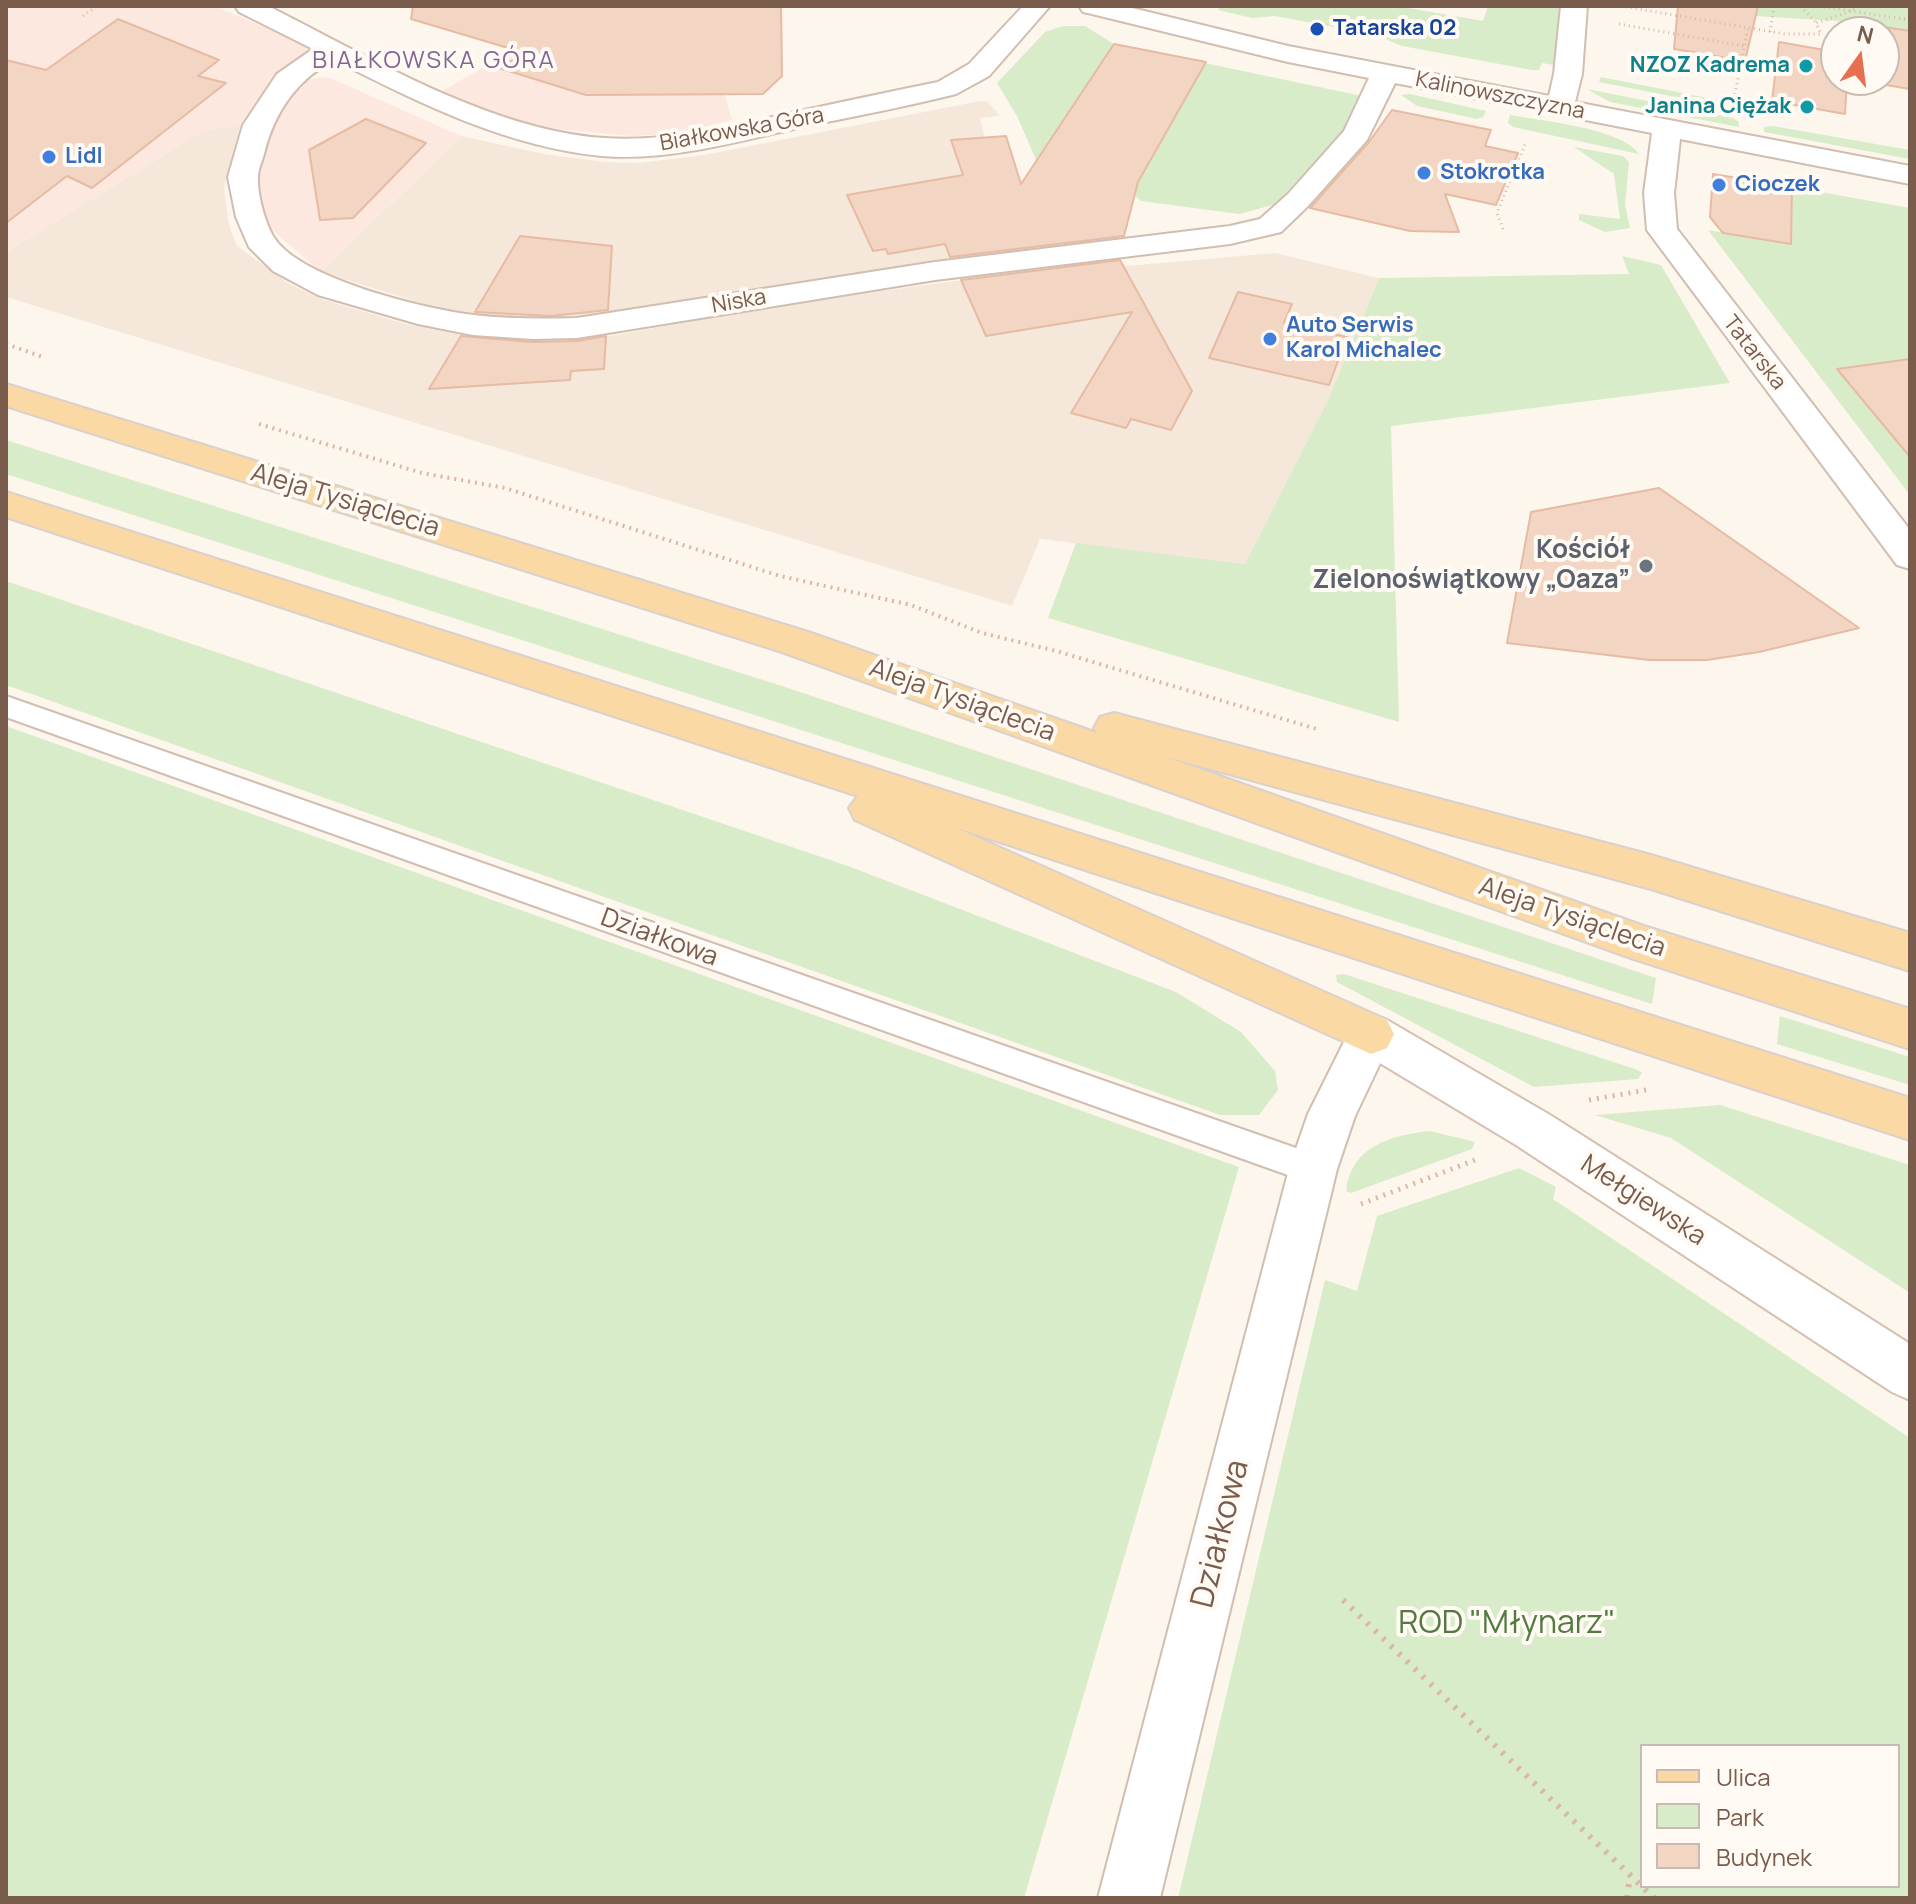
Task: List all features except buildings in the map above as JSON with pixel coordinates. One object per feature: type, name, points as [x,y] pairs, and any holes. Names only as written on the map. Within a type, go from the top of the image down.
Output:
[{"type":"main road","name":"Aleja Tysiąclecia","points":[[6,395],[795,642],[1644,944],[1910,1029]]},
{"type":"main road","points":[[6,504],[664,715],[1663,1042],[1910,1119]]},
{"type":"main road","points":[[795,642],[1651,872],[1910,952]]},
{"type":"main road","points":[[664,715],[1371,1034]]},
{"type":"street","name":"Białkowska Góra","points":[[248,6],[437,101],[497,123],[568,141],[633,148],[706,140],[946,88],[979,70],[1037,6]]},
{"type":"street","name":"Kalinowszczyzna","points":[[1092,6],[1225,40],[1385,74],[1910,175]]},
{"type":"street","points":[[1560,108],[1568,74],[1574,6]]},
{"type":"street","name":"Niska","points":[[332,50],[311,61],[287,80],[257,125],[243,177],[260,241],[284,264],[329,288],[432,317],[473,325],[532,329],[618,323],[935,271],[1230,235],[1270,226],[1357,134],[1385,74]]},
{"type":"street","name":"Tatarska","points":[[1667,130],[1659,214],[1667,238],[1910,556]]},
{"type":"street","name":"Działkowa","points":[[1129,1898],[1313,1169],[1332,1114],[1371,1034]]},
{"type":"street","name":"Mełgiewska","points":[[1371,1034],[1533,1130],[1910,1374]]},
{"type":"lane","name":"Działkowa","points":[[6,706],[1313,1169]]},
{"type":"path","points":[[83,16],[97,6]]},
{"type":"path","points":[[1621,6],[1770,32],[1821,34],[1801,6]]},
{"type":"path","points":[[1770,32],[1774,6]]},
{"type":"path","points":[[1819,6],[1910,20]]},
{"type":"path","points":[[1816,23],[1858,6]]},
{"type":"path","points":[[1609,22],[1744,46]]},
{"type":"path","points":[[1732,112],[1748,28]]},
{"type":"path","points":[[1503,229],[1497,213],[1530,133]]},
{"type":"path","points":[[6,344],[50,359]]},
{"type":"path","points":[[249,421],[422,473],[520,493],[780,576],[911,605],[982,633],[1279,715],[1331,735]]},
{"type":"path","points":[[1575,1103],[1659,1087]]},
{"type":"path","points":[[1358,1217],[1361,1203],[1477,1160]]},
{"type":"path","points":[[1343,1600],[1640,1885]]},
{"type":"path","points":[[1627,1898],[1630,1875]]},
{"type":"shaded area","points":[[6,6],[214,6],[316,49],[274,78],[240,125],[203,131],[6,252]]},
{"type":"shaded area","points":[[559,25],[709,38],[732,120],[681,133],[632,136],[547,128],[483,111],[440,92]]},
{"type":"shaded area","points":[[328,77],[461,136],[321,272],[269,227],[254,173],[268,125],[303,80]]},
{"type":"shaded area","points":[[987,101],[1000,116],[980,118],[1007,231],[1098,227],[1126,231],[1114,240],[873,271],[597,319],[542,322],[447,311],[321,272],[461,136],[544,154],[638,163],[704,155]]},
{"type":"shaded area","points":[[240,125],[224,189],[229,225],[237,246],[291,285],[324,300],[406,324],[471,337],[549,340],[610,336],[787,304],[955,281],[1275,253],[1379,278],[1328,400],[1245,564],[1040,539],[1012,606],[6,297],[6,252],[203,131]]},
{"type":"green space","points":[[1221,6],[1397,6],[1483,21],[1488,6],[1559,6],[1554,65],[1542,63],[1539,70],[1532,70],[1402,46],[1376,35],[1275,16],[1252,18],[1218,10]]},
{"type":"green space","points":[[1758,6],[1910,6],[1910,31],[1900,29],[1900,16],[1820,16],[1820,20],[1756,16]]},
{"type":"green space","points":[[1063,26],[1085,26],[1114,44],[1362,96],[1345,130],[1276,204],[1239,214],[1141,201],[1104,168],[1141,176],[1178,109],[1037,162],[1017,116],[997,83],[1045,32]]},
{"type":"green space","points":[[1601,77],[1728,102],[1727,107],[1599,82]]},
{"type":"green space","points":[[1587,89],[1733,118],[1739,122],[1739,127],[1610,102]]},
{"type":"green space","points":[[1410,94],[1486,111],[1483,117],[1477,119],[1417,106],[1401,95]]},
{"type":"green space","points":[[1510,115],[1599,132],[1630,145],[1639,154],[1513,127],[1508,123]]},
{"type":"green space","points":[[1764,127],[1910,150],[1910,159],[1764,132]]},
{"type":"green space","points":[[1574,147],[1623,156],[1629,162],[1625,205],[1630,228],[1605,232],[1579,220],[1579,214],[1620,219],[1614,174]]},
{"type":"green space","points":[[1792,187],[1910,208],[1910,495],[1708,230],[1790,244]]},
{"type":"green space","points":[[1622,256],[1661,265],[1730,383],[1391,426],[1399,722],[1048,618],[1076,543],[1245,564],[1328,400],[1379,278],[1629,274]]},
{"type":"green space","points":[[6,440],[782,686],[1656,978],[1652,1004],[6,474]]},
{"type":"green space","points":[[6,581],[848,866],[1176,992],[1241,1032],[1275,1071],[1278,1090],[1259,1115],[1220,1115],[6,685]]},
{"type":"green space","points":[[6,726],[1239,1167],[1024,1898],[6,1898]]},
{"type":"green space","points":[[1344,974],[1642,1073],[1638,1079],[1534,1087],[1337,982],[1336,975]]},
{"type":"green space","points":[[1780,1016],[1910,1057],[1910,1085],[1777,1044]]},
{"type":"green space","points":[[1720,1105],[1910,1165],[1910,1293],[1671,1138],[1595,1115]]},
{"type":"green space","points":[[1430,1131],[1475,1142],[1472,1149],[1351,1193],[1346,1191],[1349,1176],[1364,1153],[1388,1140]]},
{"type":"green space","name":"ROD \"Młynarz\"","points":[[1519,1168],[1556,1187],[1553,1199],[1910,1438],[1910,1898],[1178,1898],[1325,1280],[1357,1291],[1377,1216]]},
{"type":"place","name":"Tatarska 02","points":[[1317,29]]},
{"type":"place","name":"NZOZ Kadrema","points":[[1806,66]]},
{"type":"place","name":"Janina Ciężak","points":[[1807,107]]},
{"type":"place","name":"Lidl","points":[[49,157]]},
{"type":"place","name":"Stokrotka","points":[[1424,173]]},
{"type":"place","name":"Cioczek","points":[[1719,185]]},
{"type":"place","name":"Auto Serwis Karol Michalec","points":[[1270,339]]},
{"type":"place","name":"Kościół Zielonoświątkowy „Oaza”","points":[[1646,566]]},
{"type":"district","name":"BIAŁKOWSKA GÓRA","points":[[434,61]]}]
